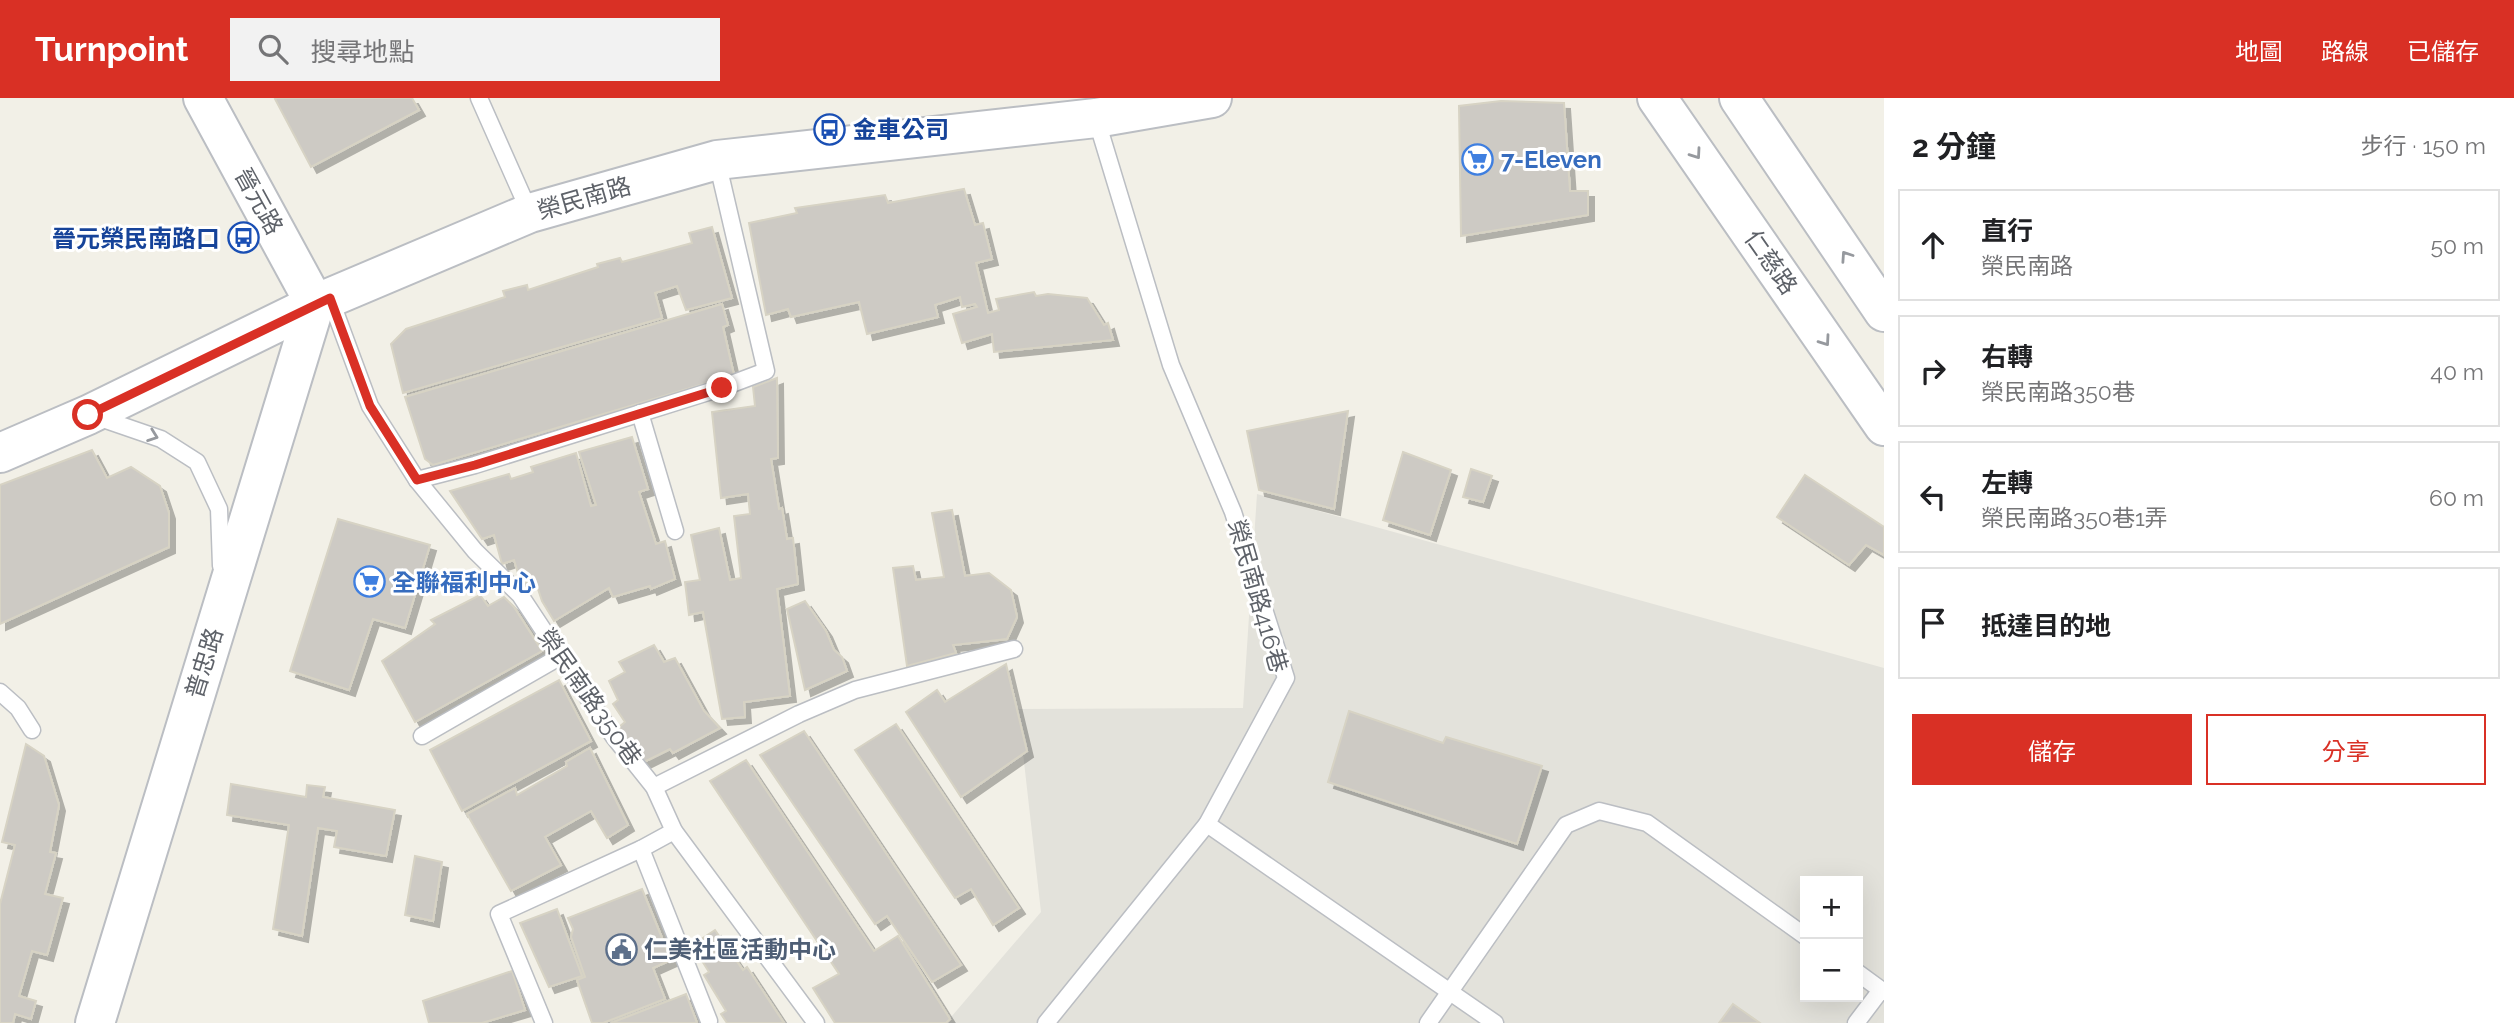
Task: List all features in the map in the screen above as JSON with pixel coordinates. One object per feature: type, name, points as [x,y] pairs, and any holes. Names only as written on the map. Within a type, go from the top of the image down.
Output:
[{"type":"street","name":"晉元路","points":[[203,98],[323,301]]},
{"type":"street","name":"榮民南路","points":[[0,453],[88,415],[323,301],[530,214],[717,160],[1096,118],[1212,98]]},
{"type":"street","name":"仁慈路","points":[[1657,98],[1884,426]]},
{"type":"street","points":[[1739,98],[1884,312]]},
{"type":"street","name":"普忠路","points":[[94,1023],[222,604],[323,301]]},
{"type":"lane","points":[[479,98],[530,214]]},
{"type":"lane","name":"榮民南路416巷","points":[[1046,1023],[1207,824],[1286,678],[1233,512],[1171,365],[1096,118]]},
{"type":"lane","points":[[417,480],[475,465],[722,388],[766,371],[717,160]]},
{"type":"lane","name":"榮民南路350巷","points":[[323,301],[370,406],[417,480],[475,551],[520,595],[614,737],[654,788],[674,831],[816,1023]]},
{"type":"lane","points":[[640,413],[676,531]]},
{"type":"lane","points":[[88,415],[162,439],[197,462],[219,509],[222,604]]},
{"type":"lane","points":[[654,788],[799,714],[855,691],[1014,649]]},
{"type":"lane","points":[[422,736],[561,656]]},
{"type":"lane","points":[[0,692],[18,708],[32,730]]},
{"type":"lane","points":[[1428,1023],[1566,825],[1599,811],[1647,823],[1800,932]]},
{"type":"lane","points":[[1207,824],[1495,1023]]},
{"type":"lane","points":[[544,1023],[499,914],[641,849],[674,831]]},
{"type":"lane","points":[[641,849],[709,1021]]},
{"type":"lane","points":[[1856,1023],[1883,991],[1863,977]]},
{"type":"shaded area","points":[[1257,494],[1884,668],[1884,1023],[946,1023],[1041,912],[1018,709],[1243,708]]},
{"type":"building","points":[[412,98],[419,110],[311,167],[275,99]]},
{"type":"building","points":[[1501,101],[1564,103],[1570,191],[1588,191],[1588,215],[1461,236],[1459,106]]},
{"type":"building","points":[[964,189],[975,225],[983,223],[992,259],[976,263],[988,313],[999,310],[996,299],[1034,292],[1036,296],[1048,294],[1087,298],[1104,325],[1108,323],[1113,340],[994,352],[992,334],[962,343],[953,314],[977,307],[975,304],[962,307],[960,297],[935,305],[938,317],[867,334],[859,302],[791,317],[788,309],[766,315],[749,223],[797,213],[795,208],[885,195],[888,203]]},
{"type":"building","points":[[712,227],[732,298],[686,310],[677,286],[655,293],[662,318],[403,393],[391,344],[406,329],[505,297],[503,291],[527,285],[528,290],[598,267],[597,264],[620,258],[622,262],[692,243],[689,233]]},
{"type":"building","points":[[722,304],[728,325],[723,327],[734,375],[433,465],[425,459],[405,397]]},
{"type":"building","points":[[777,378],[778,458],[771,459],[787,539],[793,538],[798,584],[777,589],[790,696],[744,702],[745,717],[722,719],[703,612],[689,615],[685,582],[700,580],[691,535],[719,528],[730,580],[741,578],[734,516],[750,514],[748,494],[721,498],[712,412],[755,406],[753,387]]},
{"type":"building","points":[[1348,411],[1334,509],[1259,490],[1247,431]]},
{"type":"building","points":[[632,437],[648,489],[639,492],[656,544],[665,541],[675,579],[651,589],[650,586],[613,597],[609,588],[554,621],[542,601],[535,580],[521,583],[514,560],[502,564],[494,535],[482,539],[450,491],[509,474],[511,479],[533,472],[531,467],[576,453],[591,506],[596,505],[579,452]]},
{"type":"building","points":[[92,450],[107,478],[131,467],[160,486],[169,513],[169,547],[0,624],[0,485]]},
{"type":"building","points":[[1403,452],[1451,470],[1430,535],[1383,520]]},
{"type":"building","points":[[1471,469],[1492,476],[1483,502],[1463,497]]},
{"type":"building","points":[[1805,475],[1884,527],[1884,555],[1866,545],[1849,565],[1777,517]]},
{"type":"building","points":[[952,510],[965,576],[989,573],[1011,590],[1017,617],[1007,639],[953,645],[956,653],[907,666],[893,568],[913,566],[916,580],[944,577],[932,513]]},
{"type":"building","name":"全聯福利中心","points":[[338,519],[430,545],[405,628],[373,619],[349,690],[290,671]]},
{"type":"building","points":[[480,595],[488,606],[504,597],[514,607],[542,651],[415,722],[382,661],[435,624],[431,620]]},
{"type":"building","points":[[805,601],[826,631],[834,650],[842,657],[847,671],[805,690],[787,609]]},
{"type":"building","points":[[654,645],[664,662],[675,658],[704,711],[720,728],[673,753],[670,749],[642,763],[619,727],[625,722],[613,704],[618,700],[609,681],[625,672],[619,662]]},
{"type":"building","points":[[1006,664],[1027,751],[961,797],[906,712],[937,690],[945,702]]},
{"type":"building","points":[[559,680],[591,741],[462,811],[430,750]]},
{"type":"building","points":[[1349,711],[1443,743],[1446,737],[1542,766],[1517,844],[1328,782]]},
{"type":"building","points":[[896,724],[1019,908],[993,925],[971,889],[955,898],[855,750]]},
{"type":"building","points":[[804,731],[961,965],[932,982],[887,916],[875,924],[760,755]]},
{"type":"building","points":[[26,744],[44,756],[59,805],[50,852],[56,853],[45,894],[63,898],[47,955],[32,951],[19,996],[36,1001],[31,1019],[15,1014],[13,1023],[0,1023],[0,904],[15,845],[2,842]]},
{"type":"building","points":[[590,748],[628,825],[607,838],[591,811],[545,837],[561,865],[511,891],[467,814],[515,788],[517,795],[567,766],[566,762]]},
{"type":"building","points":[[746,760],[874,951],[898,936],[950,1019],[946,1023],[835,1023],[813,988],[839,974],[710,781]]},
{"type":"building","points":[[231,784],[306,797],[307,785],[325,787],[323,797],[395,810],[386,856],[334,847],[337,831],[318,828],[302,936],[273,929],[289,825],[227,815]]},
{"type":"building","points":[[415,856],[442,862],[433,921],[405,915]]},
{"type":"building","name":"仁美社區活動中心","points":[[642,889],[671,960],[653,968],[665,999],[603,1023],[592,1023],[577,980],[585,977],[571,937],[573,929],[568,918]]},
{"type":"building","points":[[557,909],[582,976],[549,987],[520,923]]},
{"type":"building","points":[[715,930],[743,970],[747,967],[784,1023],[727,1023],[721,1014],[726,1011],[704,975],[709,972],[692,945]]},
{"type":"building","points":[[512,971],[525,1010],[482,1023],[429,1023],[423,1001]]},
{"type":"building","points":[[686,994],[697,1023],[611,1023]]},
{"type":"building","points":[[1733,1004],[1760,1023],[1719,1023]]},
{"type":"place","name":"金車公司","points":[[830,129]]},
{"type":"place","name":"7-Eleven","points":[[1478,159]]},
{"type":"place","name":"晉元榮民南路口","points":[[243,238]]},
{"type":"place","name":"全聯福利中心","points":[[369,582]]},
{"type":"place","name":"仁美社區活動中心","points":[[621,949]]},
{"type":"route","points":[[88,415],[330,298],[370,406],[417,480],[475,465],[722,388]]}]
